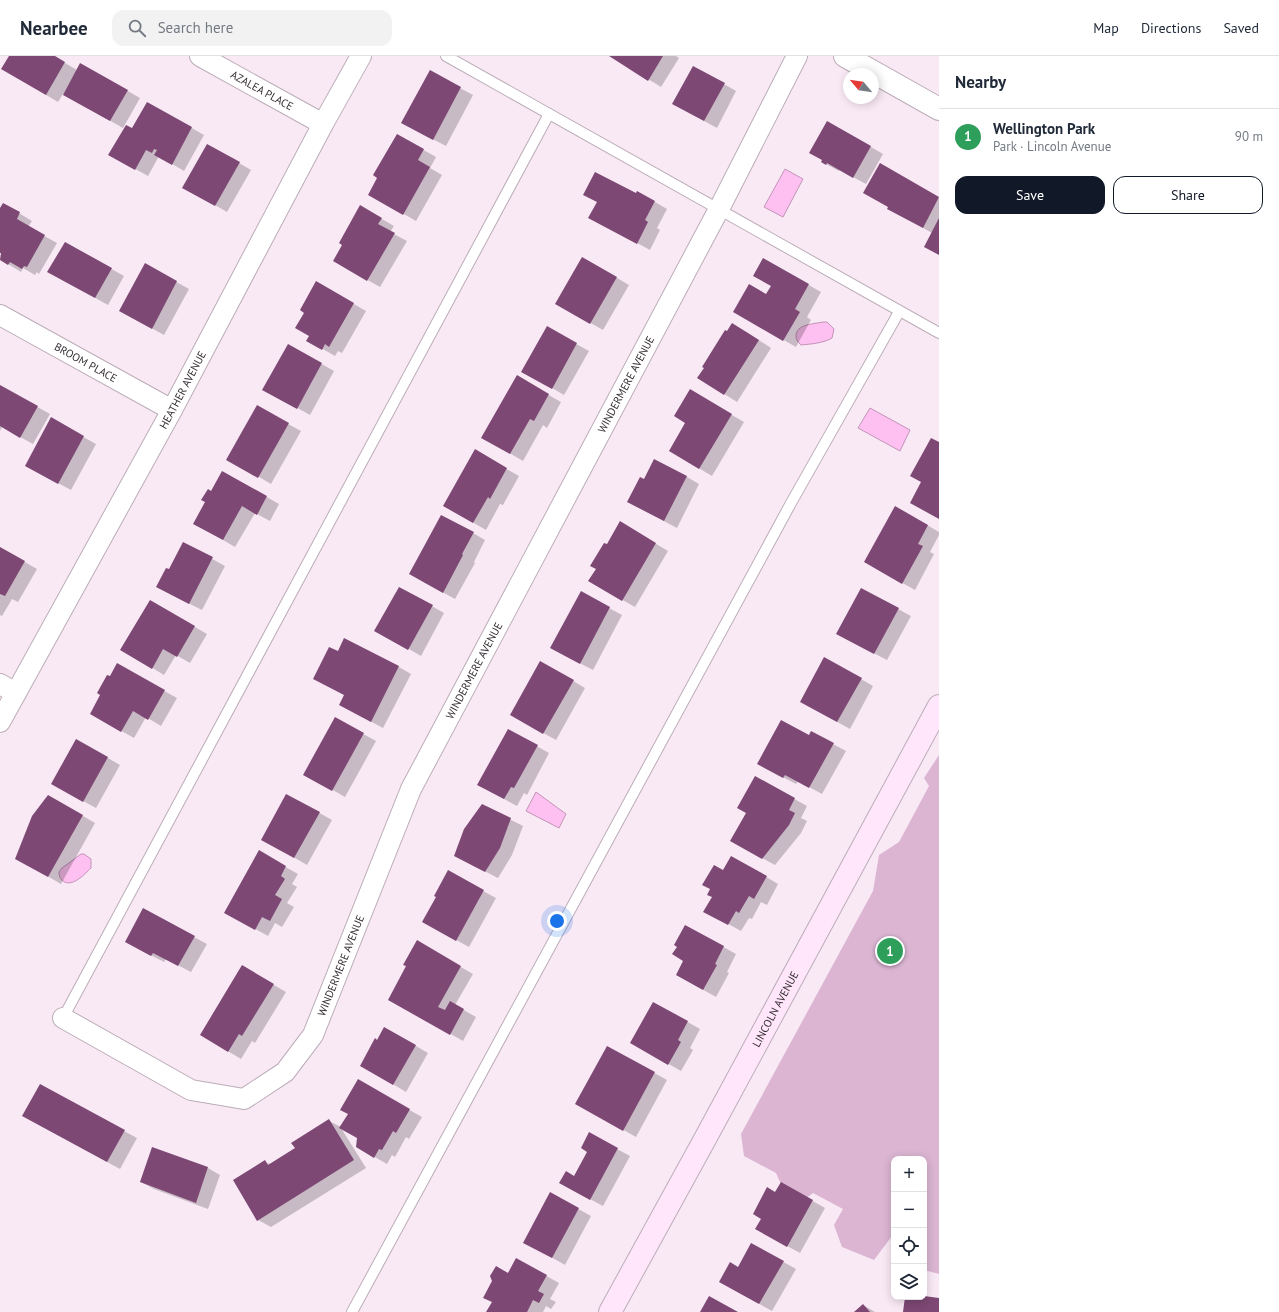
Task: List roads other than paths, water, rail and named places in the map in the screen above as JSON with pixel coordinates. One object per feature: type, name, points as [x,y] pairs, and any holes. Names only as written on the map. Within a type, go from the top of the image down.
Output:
[{"type":"main road","name":"LINCOLN AVENUE","points":[[610,1312],[939,706]]},
{"type":"street","name":"AZALEA PLACE","points":[[200,56],[323,124]]},
{"type":"street","name":"HEATHER AVENUE","points":[[0,722],[8,688],[172,410],[323,124],[361,56]]},
{"type":"street","name":"WINDERMERE AVENUE","points":[[63,1018],[191,1090],[244,1099],[285,1072],[313,1034],[411,789],[719,209],[797,56]]},
{"type":"street","points":[[845,56],[939,109]]},
{"type":"street","name":"BROOM PLACE","points":[[0,315],[172,410]]},
{"type":"lane","points":[[446,56],[899,312],[939,333]]},
{"type":"lane","points":[[63,1018],[549,114]]},
{"type":"lane","points":[[352,1312],[783,516],[899,312]]},
{"type":"place","name":"Wellington Park","points":[[890,951]]}]
